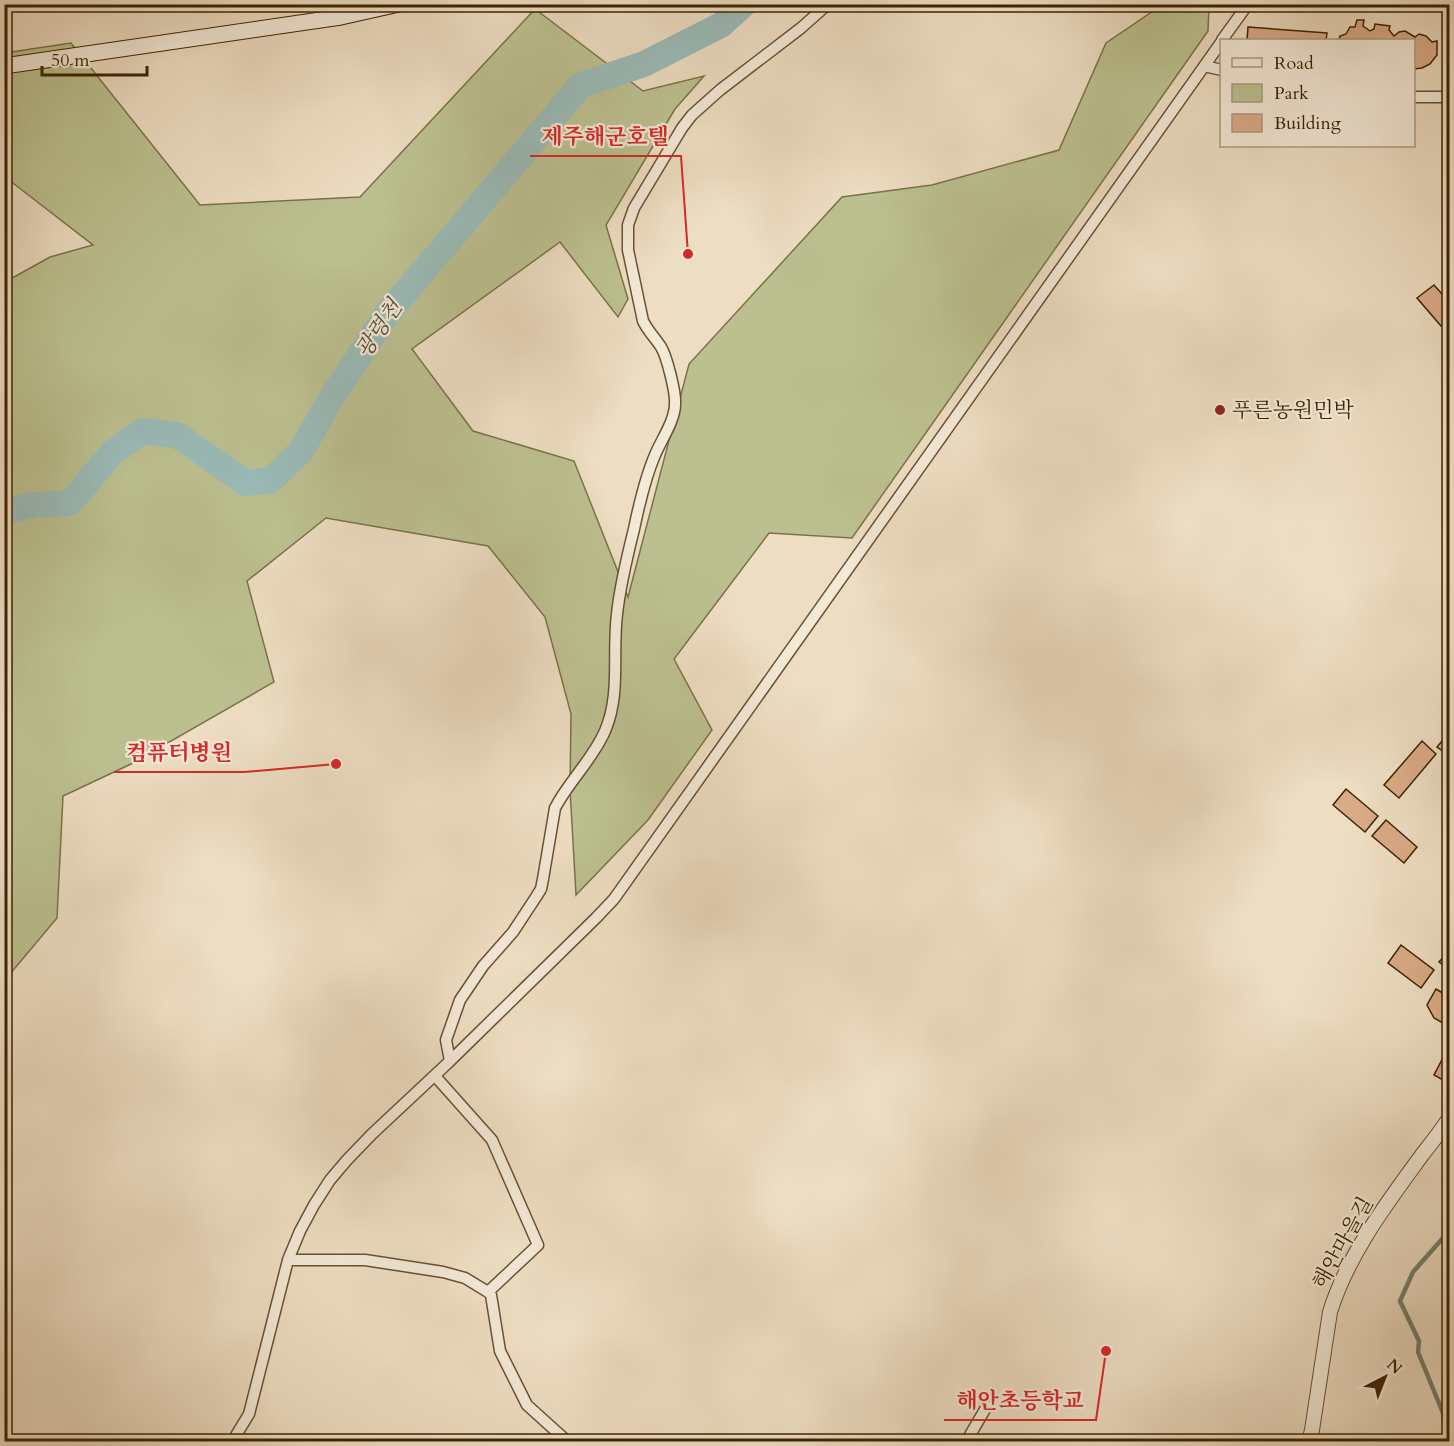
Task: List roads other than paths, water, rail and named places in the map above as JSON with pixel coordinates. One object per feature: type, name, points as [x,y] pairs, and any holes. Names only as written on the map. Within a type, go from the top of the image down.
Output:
[{"type":"main road","points":[[4,66],[329,18],[399,4]]},
{"type":"street","points":[[450,1061],[446,1040],[460,1000],[483,966],[513,932],[541,888],[555,808],[605,732],[614,702],[617,612],[624,574],[650,470],[674,415],[675,405],[665,357],[661,347],[647,330],[643,321],[628,250],[628,225],[634,208],[692,115],[828,4]]},
{"type":"street","points":[[1223,39],[1248,4]]},
{"type":"street","points":[[232,1442],[249,1414],[288,1260],[300,1231],[330,1180],[372,1134],[435,1076],[614,898],[1220,44]]},
{"type":"street","points":[[1204,66],[1220,70]]},
{"type":"street","points":[[1415,97],[1449,97]]},
{"type":"street","points":[[435,1076],[492,1140],[538,1245],[488,1292]]},
{"type":"street","name":"해안마을길","points":[[1309,1442],[1330,1312],[1335,1296],[1368,1233],[1441,1132],[1449,1117]]},
{"type":"street","points":[[288,1260],[365,1260],[443,1272],[465,1278],[488,1292],[491,1295],[500,1351],[527,1405],[568,1442]]},
{"type":"street","points":[[966,1442],[987,1406]]},
{"type":"waterway","name":"광령천","points":[[4,512],[31,505],[70,503],[112,453],[142,431],[177,435],[246,483],[271,480],[301,451],[329,402],[387,314],[581,85],[644,64],[721,25],[744,4]]},
{"type":"waterway","points":[[1446,1442],[1443,1413],[1418,1352],[1419,1341],[1400,1301],[1413,1272],[1450,1230]]},
{"type":"place","name":"제주해군호텔","points":[[688,254]]},
{"type":"place","name":"푸른농원민박","points":[[1220,410]]},
{"type":"place","name":"컴퓨터병원","points":[[336,764]]},
{"type":"place","name":"해안초등학교","points":[[1106,1351]]}]
